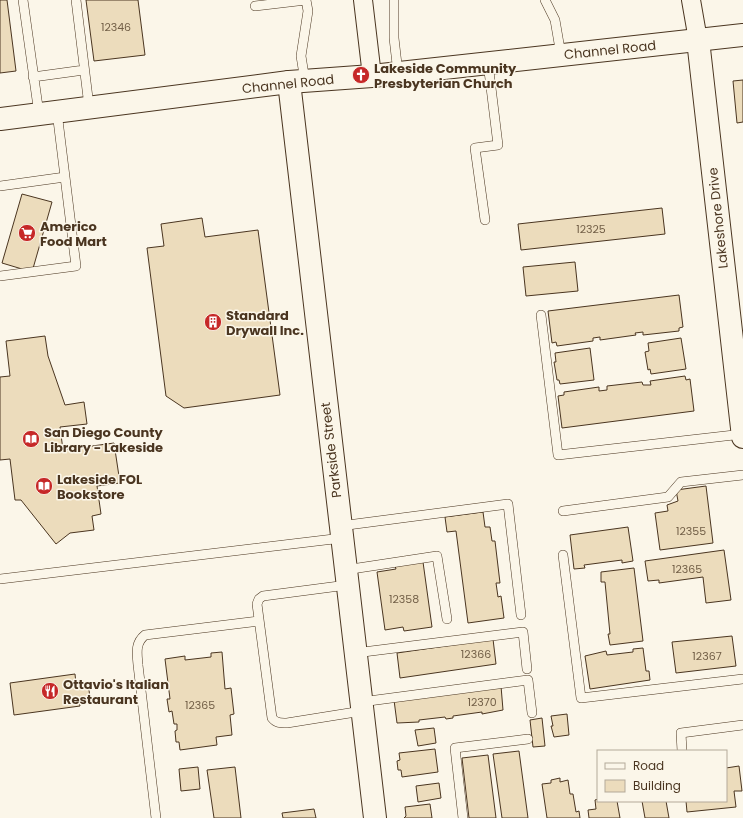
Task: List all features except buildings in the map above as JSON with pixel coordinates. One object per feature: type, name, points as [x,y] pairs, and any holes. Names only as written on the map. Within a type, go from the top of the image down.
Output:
[{"type":"street","points":[[363,0],[372,76]]},
{"type":"street","name":"Lakeshore Drive","points":[[691,0],[698,40],[743,437]]},
{"type":"street","name":"Channel Road","points":[[0,119],[89,106],[297,82],[372,76],[743,34]]},
{"type":"street","name":"Parkside Street","points":[[297,82],[341,532],[375,818]]},
{"type":"lane","points":[[0,276],[76,266],[65,177],[48,112],[33,77],[23,0]]},
{"type":"lane","points":[[76,0],[89,106]]},
{"type":"lane","points":[[255,6],[306,0],[308,11],[297,82]]},
{"type":"lane","points":[[394,0],[394,38],[398,73]]},
{"type":"lane","points":[[545,0],[555,20],[561,55]]},
{"type":"lane","points":[[485,220],[476,148],[498,146],[488,63]]},
{"type":"lane","points":[[33,77],[84,70]]},
{"type":"lane","points":[[0,186],[65,177]]},
{"type":"lane","points":[[541,315],[558,456],[743,434]]},
{"type":"lane","points":[[563,511],[668,497],[681,482],[743,475]]},
{"type":"lane","points":[[0,579],[341,532],[508,504],[521,615]]},
{"type":"lane","points":[[563,555],[581,698],[743,679]]},
{"type":"lane","points":[[447,619],[437,556],[263,596],[259,599],[258,604],[272,718],[274,721],[279,723],[287,723],[362,706],[528,680],[532,713]]},
{"type":"lane","points":[[156,818],[138,665],[137,645],[140,639],[145,635],[260,621]]},
{"type":"lane","points":[[355,653],[523,632],[527,669]]},
{"type":"lane","points":[[682,750],[681,734],[743,725]]},
{"type":"lane","points":[[463,818],[455,748],[528,739]]},
{"type":"place","name":"Lakeside Community Presbyterian Church","points":[[361,75]]},
{"type":"place","name":"Americo Food Mart","points":[[27,233]]},
{"type":"place","name":"Standard Drywall Inc.","points":[[213,322]]},
{"type":"place","name":"San Diego County Library - Lakeside","points":[[31,439]]},
{"type":"place","name":"Lakeside FOL Bookstore","points":[[44,486]]},
{"type":"place","name":"Ottavio's Italian Restaurant","points":[[50,691]]}]
